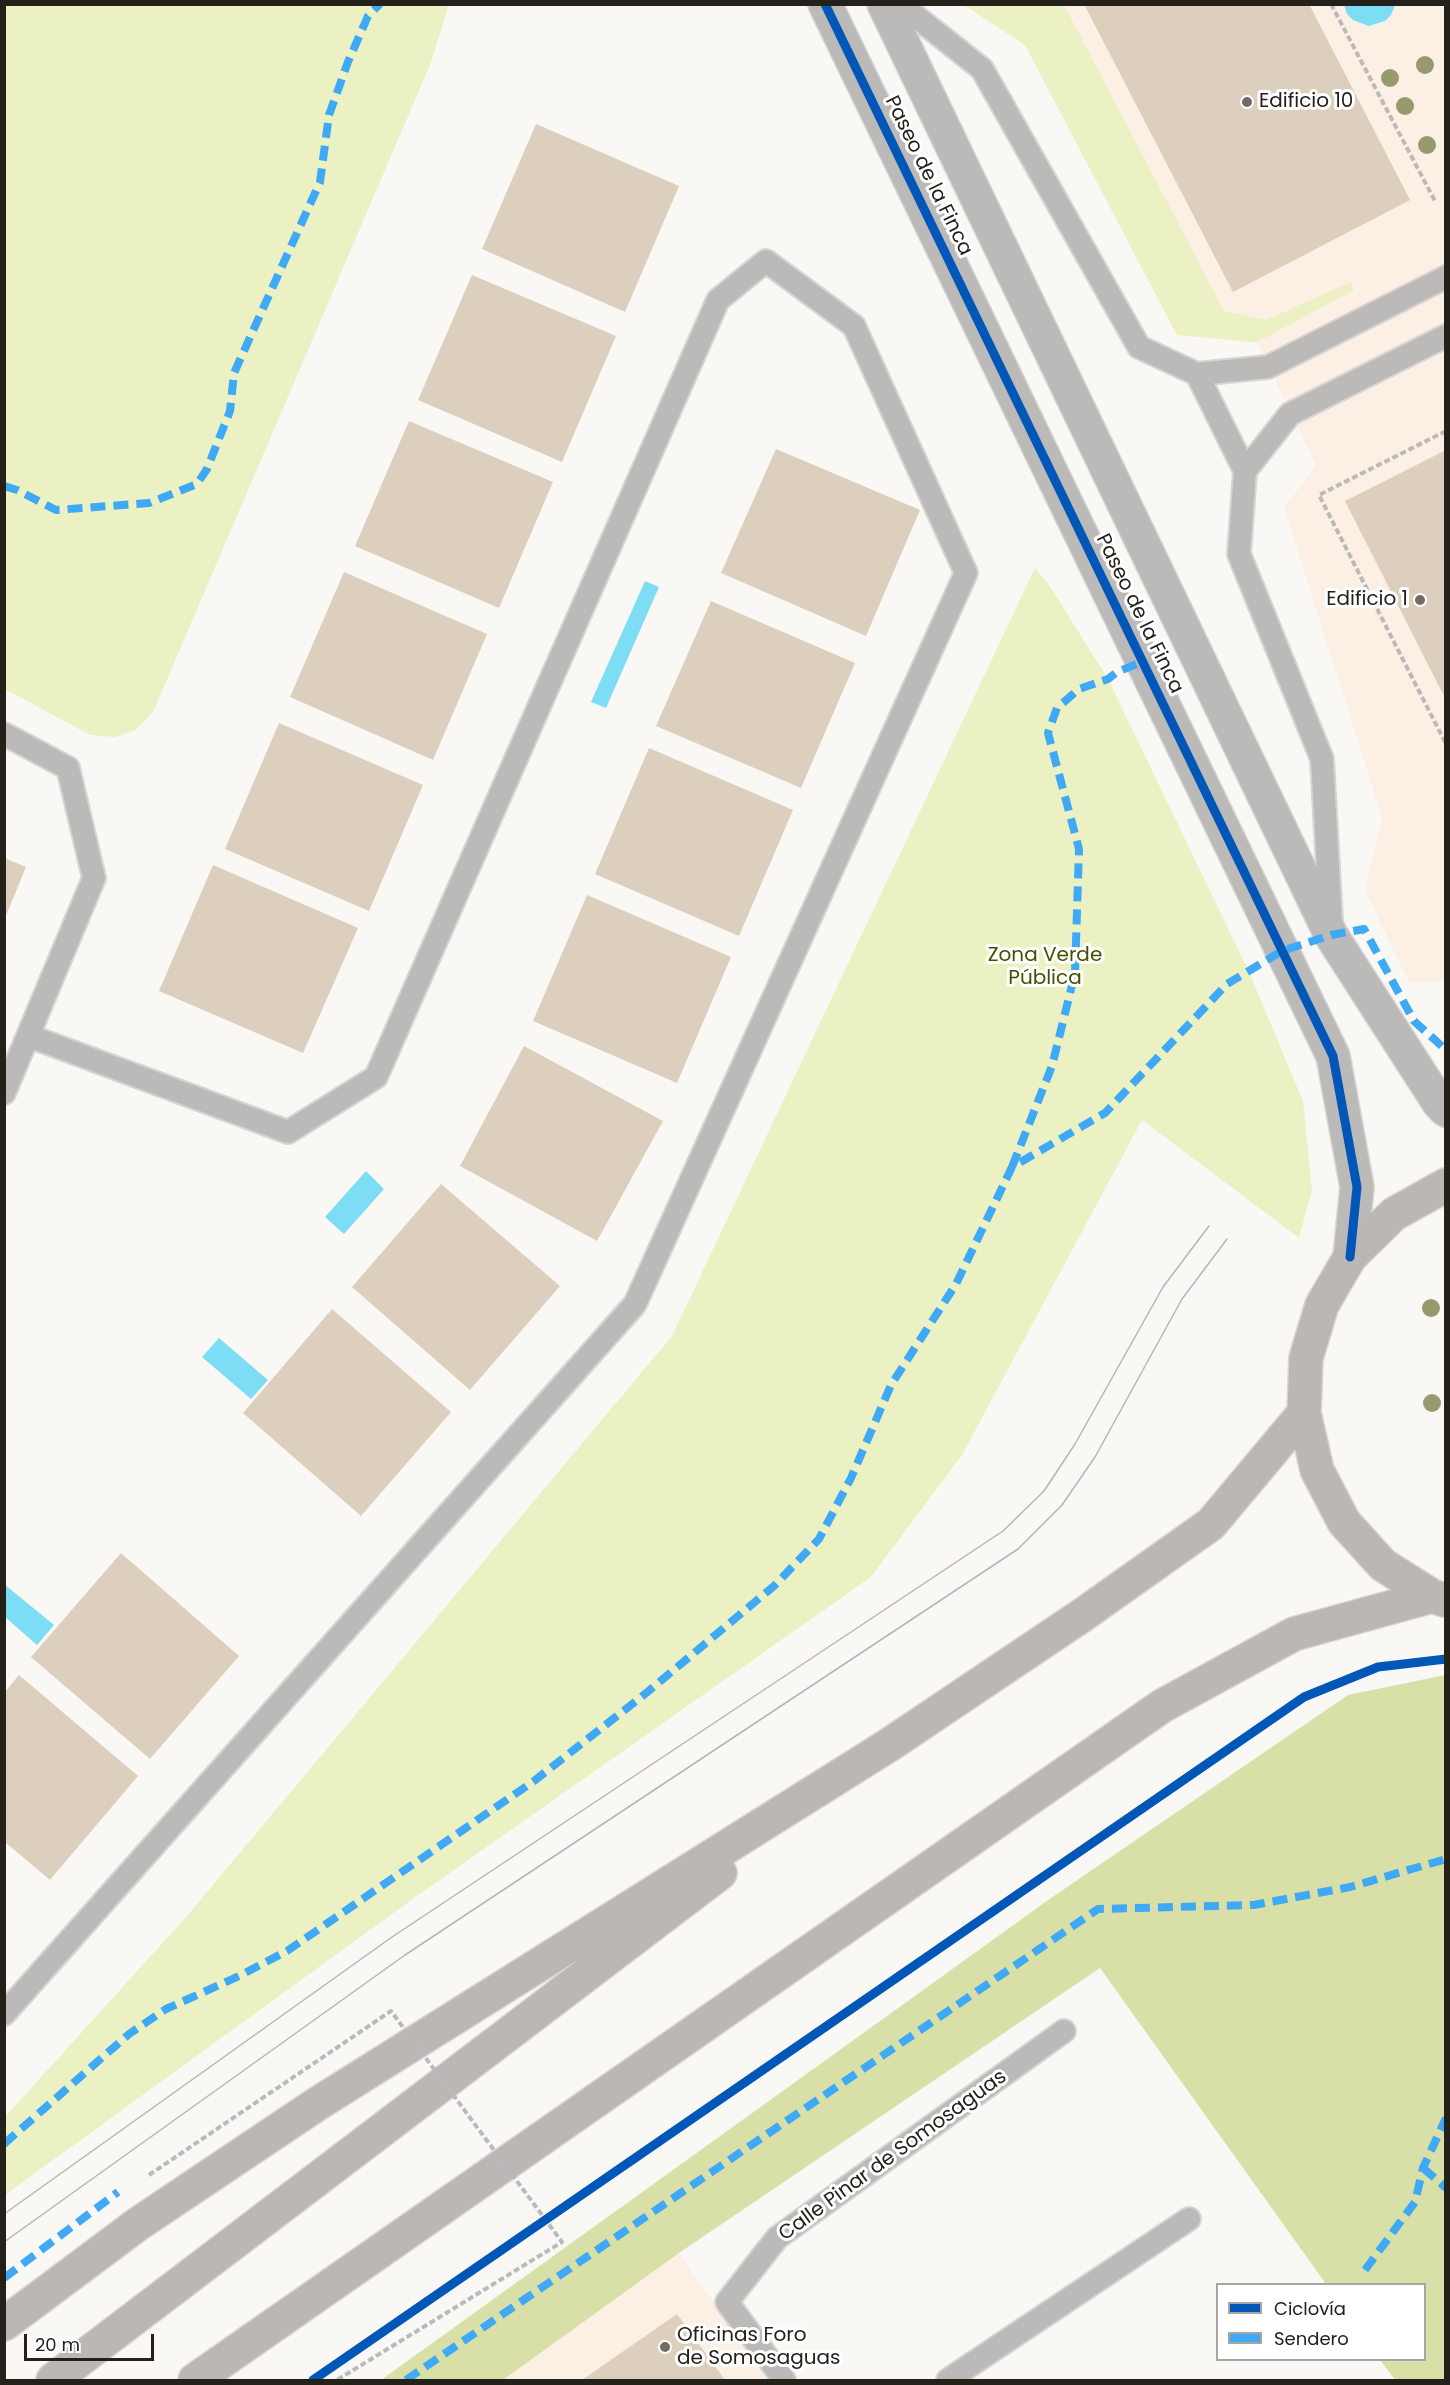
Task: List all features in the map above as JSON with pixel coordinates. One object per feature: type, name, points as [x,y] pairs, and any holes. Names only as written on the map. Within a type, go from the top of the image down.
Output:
[{"type":"highway","points":[[1439,1598],[1383,1565],[1344,1522],[1317,1470],[1304,1413],[1306,1358],[1309,1347],[1322,1305],[1350,1257],[1394,1214],[1446,1185]]},
{"type":"highway","points":[[4,2324],[138,2224],[317,2104],[889,1745],[1084,1614],[1211,1524],[1304,1413]]},
{"type":"highway","points":[[195,2380],[1162,1706],[1294,1634],[1439,1598]]},
{"type":"highway","points":[[53,2380],[889,1745]]},
{"type":"street","name":"Paseo de la Finca","points":[[825,4],[1333,1056],[1357,1187],[1350,1257]]},
{"type":"street","name":"Paseo de la Finca","points":[[884,4],[1331,935],[1438,1103],[1446,1110]]},
{"type":"lane","points":[[900,4],[982,69],[1139,347],[1197,374],[1268,367],[1446,277]]},
{"type":"lane","points":[[4,2014],[635,1304],[966,573],[854,326],[766,261],[718,300],[376,1077],[288,1132],[29,1036]]},
{"type":"lane","points":[[1245,471],[1290,414],[1446,336]]},
{"type":"lane","points":[[1197,374],[1245,471],[1239,554],[1322,759],[1331,935]]},
{"type":"lane","points":[[4,734],[69,768],[94,878],[4,1093]]},
{"type":"lane","name":"Calle Pinar de Somosaguas","points":[[784,2380],[727,2302],[777,2238],[1064,2031]]},
{"type":"lane","points":[[948,2380],[1190,2219]]},
{"type":"path","points":[[1331,4],[1436,203]]},
{"type":"path","points":[[1446,431],[1319,495],[1446,744]]},
{"type":"path","points":[[148,2175],[391,2011],[562,2241],[337,2380]]},
{"type":"path","points":[[540,2224],[559,2211]]},
{"type":"shaded area","points":[[964,5],[1445,5],[1445,981],[1409,983],[1365,891],[1382,817],[1284,508],[1316,465],[1257,343],[1177,335],[1025,45]]},
{"type":"shaded area","points":[[679,2253],[769,2380],[503,2380]]},
{"type":"green space","points":[[4,5],[449,5],[430,65],[153,712],[136,730],[115,737],[90,735],[5,689]]},
{"type":"green space","points":[[964,5],[1064,5],[1224,311],[1266,320],[1351,282],[1354,290],[1257,342],[1177,335],[1025,45]]},
{"type":"green space","name":"Zona Verde Pública","points":[[1035,568],[1049,585],[1108,679],[1249,972],[1303,1101],[1312,1190],[1299,1238],[1142,1120],[962,1455],[871,1577],[414,1898],[5,2195],[5,2117],[187,1916],[672,1336]]},
{"type":"green space","points":[[1445,1675],[1445,2380],[1395,2380],[1381,2361],[1426,2361],[1426,2283],[1325,2283],[1100,1968],[679,2253],[503,2380],[381,2380],[1051,1898],[1348,1695]]},
{"type":"water","points":[[1395,4],[1391,15],[1385,21],[1369,26],[1353,20],[1347,14],[1344,5]]},
{"type":"water","points":[[645,581],[659,587],[606,708],[591,702]]},
{"type":"water","points":[[366,1171],[384,1189],[344,1234],[325,1217]]},
{"type":"water","points":[[219,1338],[268,1380],[251,1399],[202,1357]]},
{"type":"water","points":[[4,1584],[54,1625],[37,1645],[5,1617]]},
{"type":"building","name":"Edificio 10","points":[[1084,4],[1309,4],[1410,200],[1233,292]]},
{"type":"building","points":[[536,124],[679,186],[625,312],[482,249]]},
{"type":"building","points":[[472,275],[616,336],[562,462],[418,400]]},
{"type":"building","points":[[409,421],[553,482],[499,608],[355,546]]},
{"type":"building","points":[[776,449],[920,510],[866,636],[721,573]]},
{"type":"building","name":"Edificio 1","points":[[1446,450],[1446,700],[1345,501]]},
{"type":"building","points":[[344,572],[487,634],[433,760],[290,697]]},
{"type":"building","points":[[711,601],[855,663],[801,788],[656,726]]},
{"type":"building","points":[[279,723],[423,785],[369,911],[225,849]]},
{"type":"building","points":[[649,748],[793,810],[739,936],[595,874]]},
{"type":"building","points":[[4,858],[26,867],[5,918],[4,918]]},
{"type":"building","points":[[213,865],[358,928],[303,1053],[159,991]]},
{"type":"building","points":[[587,895],[731,957],[677,1083],[533,1021]]},
{"type":"building","points":[[524,1046],[663,1121],[597,1241],[460,1166]]},
{"type":"building","points":[[441,1184],[560,1286],[470,1390],[352,1287]]},
{"type":"building","points":[[332,1309],[451,1412],[361,1516],[243,1413]]},
{"type":"building","points":[[121,1553],[239,1656],[150,1759],[31,1657]]},
{"type":"building","points":[[19,1675],[138,1776],[50,1880],[5,1842],[5,1692]]},
{"type":"building","name":"Oficinas Foro de Somosaguas","points":[[677,2314],[725,2380],[582,2380]]},
{"type":"tram line","points":[[4,2214],[392,1937],[1003,1531],[1044,1491],[1075,1444],[1163,1287],[1209,1226]]},
{"type":"tram line","points":[[4,2242],[405,1955],[1018,1549],[1062,1505],[1095,1457],[1182,1299],[1227,1239]]},
{"type":"marked path","points":[[4,486],[17,490],[56,510],[149,503],[197,484],[207,469],[230,411],[234,373],[320,182],[329,115],[348,62],[368,16],[380,4]]},
{"type":"marked path","points":[[1012,1167],[1052,1066],[1075,973],[1079,849],[1048,733],[1057,708],[1079,689],[1108,679],[1117,672],[1142,662]]},
{"type":"marked path","points":[[4,2144],[129,2034],[166,2009],[287,1951],[534,1781],[645,1694],[774,1586],[819,1539],[851,1478],[891,1385],[956,1284],[1012,1167],[1105,1113],[1227,984],[1282,951],[1331,935],[1364,929],[1414,1021],[1446,1050]]},
{"type":"marked path","points":[[406,2380],[1098,1909],[1254,1905],[1350,1887],[1446,1859]]},
{"type":"marked path","points":[[1365,2270],[1415,2202],[1423,2168],[1446,2118]]},
{"type":"marked path","points":[[1423,2168],[1446,2188]]},
{"type":"marked path","points":[[4,2278],[118,2192]]},
{"type":"cycle path","points":[[825,4],[1333,1056],[1357,1187],[1350,1257]]},
{"type":"cycle path","points":[[313,2380],[1304,1697],[1378,1667],[1446,1659]]},
{"type":"place","name":"Edificio 10","points":[[1247,102]]},
{"type":"place","name":"Edificio 1","points":[[1420,600]]},
{"type":"place","name":"Oficinas Foro de Somosaguas","points":[[665,2347]]}]
